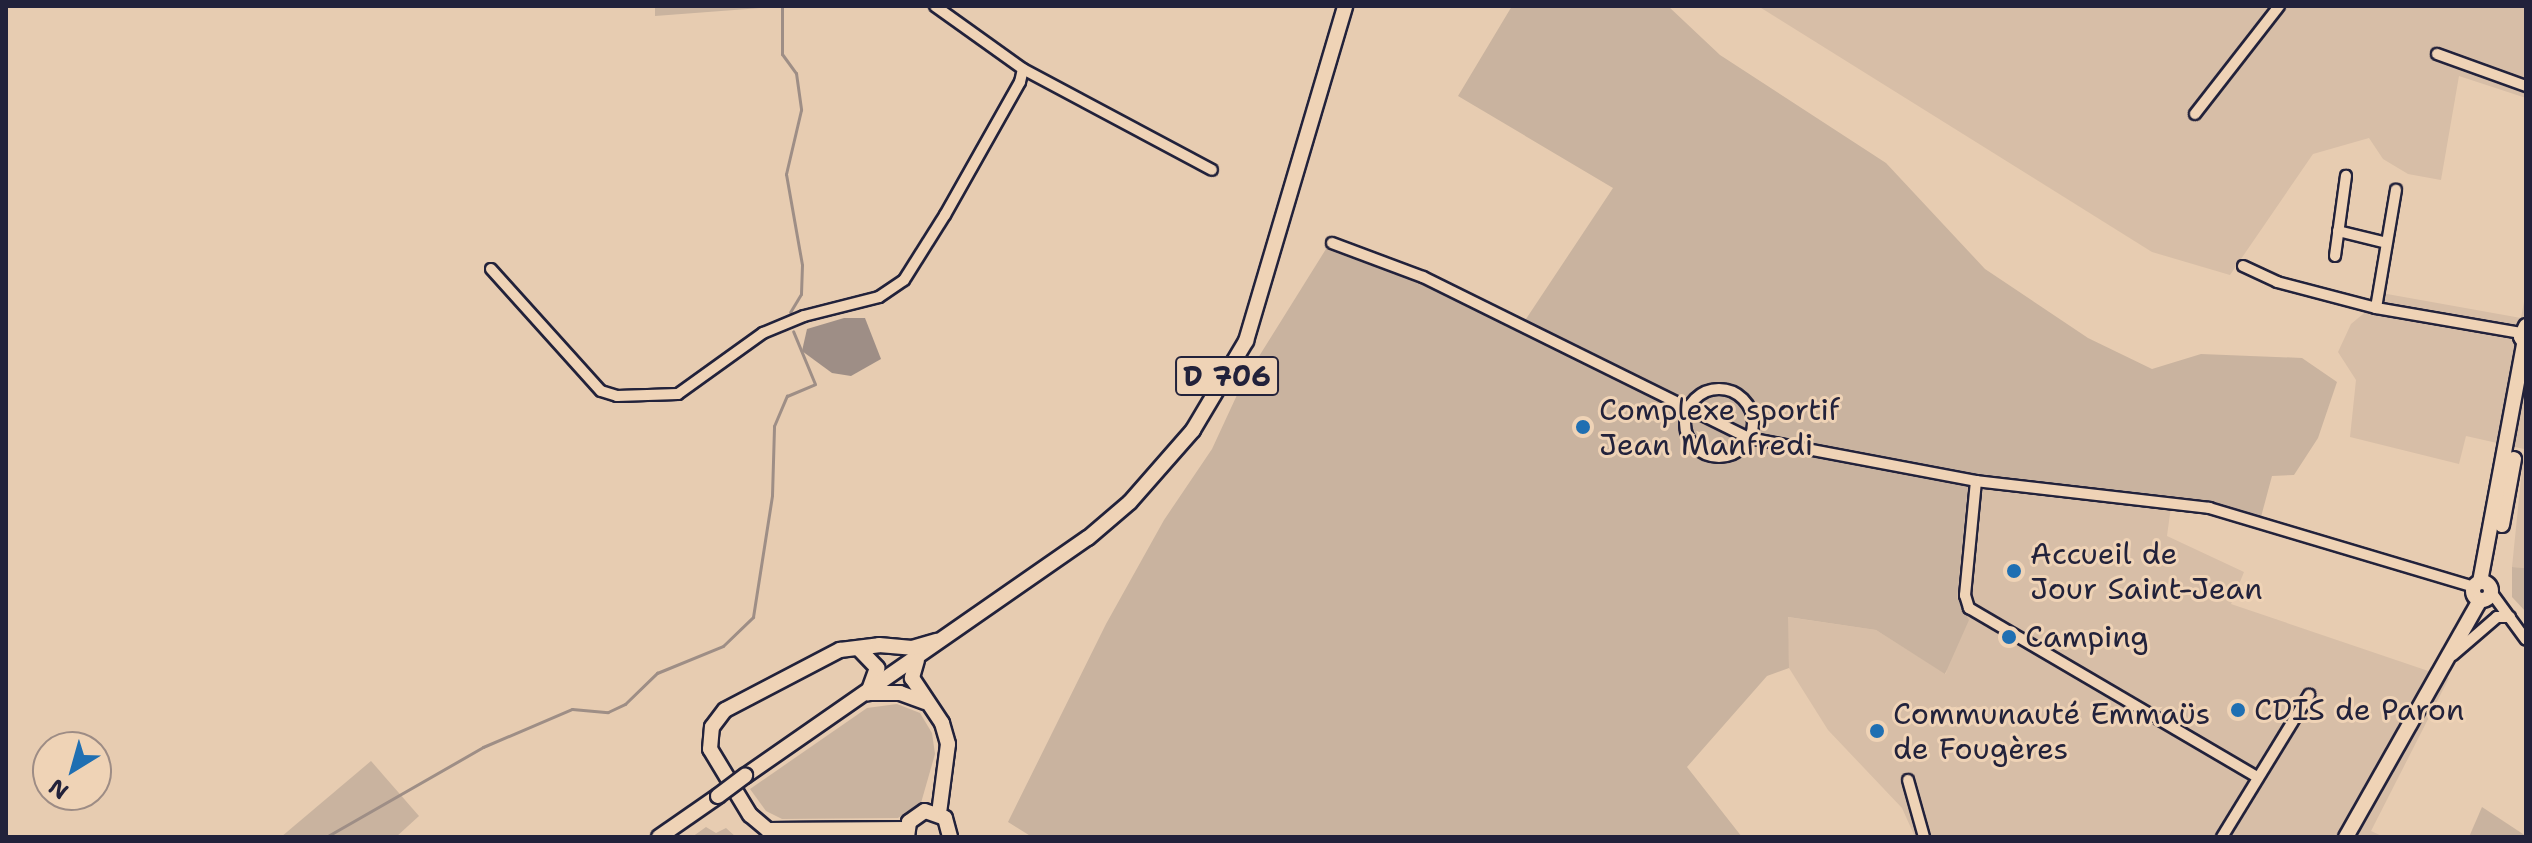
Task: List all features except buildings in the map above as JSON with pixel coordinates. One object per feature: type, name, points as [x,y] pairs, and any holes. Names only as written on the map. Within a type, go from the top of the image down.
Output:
[{"type":"main road","name":"D 706","points":[[659,837],[917,660],[1130,502],[1166,464],[1221,388],[1246,341],[1267,281],[1345,6]]},
{"type":"main road","points":[[2482,589],[2524,337]]},
{"type":"main road","points":[[2346,837],[2453,655],[2482,589],[2526,390]]},
{"type":"main road","points":[[945,638],[912,648],[840,650],[725,710],[712,727],[710,749],[750,815],[768,830],[907,833],[919,813],[939,813],[949,824],[950,837]]},
{"type":"main road","points":[[858,648],[877,668],[868,693],[900,693],[925,702]]},
{"type":"main road","points":[[917,660],[912,678],[925,702],[942,723],[948,744],[939,813]]},
{"type":"street","points":[[935,6],[1023,69],[1212,170]]},
{"type":"street","points":[[2195,114],[2279,6]]},
{"type":"street","points":[[2437,54],[2526,86]]},
{"type":"street","points":[[491,269],[601,391],[617,396],[678,394],[763,333],[804,316],[879,297],[904,280],[960,189],[1023,69]]},
{"type":"street","points":[[2335,256],[2346,176]]},
{"type":"street","points":[[2376,308],[2396,190]]},
{"type":"street","points":[[2338,231],[2387,243]]},
{"type":"street","points":[[1332,243],[1423,277],[1749,438],[1976,481],[2209,508],[2482,589],[2510,617],[2526,640]]},
{"type":"street","points":[[2243,266],[2277,282],[2376,308],[2524,337]]},
{"type":"street","points":[[1713,390],[1734,393],[1749,408],[1749,438],[1721,457],[1699,450],[1686,431],[1688,408],[1713,390]]},
{"type":"street","points":[[1976,481],[1965,595],[1969,608],[2257,777]]},
{"type":"street","points":[[2453,655],[2497,617],[2510,617]]},
{"type":"street","points":[[2222,837],[2309,695]]},
{"type":"street","points":[[1908,780],[1924,837]]},
{"type":"shaded area","points":[[655,6],[786,6],[655,16]]},
{"type":"shaded area","name":"Complexe sportif Jean Manfredi","points":[[1512,6],[1668,6],[1720,55],[1886,163],[1985,269],[2088,338],[2152,369],[2201,354],[2302,358],[2337,382],[2318,438],[2294,475],[2272,476],[2261,517],[2212,502],[1969,476],[1957,598],[1969,620],[1945,674],[1876,630],[1788,617],[1789,668],[1767,676],[1687,767],[1742,837],[1032,837],[1008,822],[1106,624],[1164,520],[1212,449],[1243,382],[1326,249],[1439,290],[1520,328],[1613,188],[1458,96]]},
{"type":"shaded area","points":[[1758,6],[2526,6],[2526,98],[2459,76],[2441,180],[2408,174],[2383,159],[2369,138],[2313,154],[2230,275],[2152,252]]},
{"type":"shaded area","points":[[2526,291],[2526,568],[2512,567],[2524,449],[2466,436],[2459,464],[2350,437],[2356,380],[2338,352],[2351,324],[2387,294],[2521,318]]},
{"type":"shaded area","points":[[844,318],[865,318],[881,359],[851,376],[832,373],[802,351],[807,329]]},
{"type":"shaded area","points":[[1969,476],[2172,499],[2167,536],[2244,572],[2231,604],[2449,678],[2371,831],[2384,837],[1915,837],[1902,808],[1828,730],[1789,668],[1787,617],[1876,630],[1946,674]]},
{"type":"shaded area","points":[[2512,567],[2526,568],[2526,612],[2512,597]]},
{"type":"shaded area","points":[[897,704],[920,713],[932,733],[935,754],[921,803],[898,818],[782,819],[766,811],[750,789],[867,708]]},
{"type":"shaded area","points":[[371,761],[419,816],[396,837],[281,837]]},
{"type":"shaded area","points":[[2482,807],[2526,836],[2526,837],[2469,837]]},
{"type":"shaded area","points":[[706,827],[716,833],[726,828],[736,837],[692,837]]},
{"type":"waterway","points":[[782,6],[782,54],[796,73],[801,110],[786,174],[802,265],[801,294],[790,312]]},
{"type":"waterway","points":[[326,837],[483,747],[572,709],[608,712],[625,704],[657,673],[723,646],[753,617],[772,495],[774,426],[787,396],[815,384],[793,331]]},
{"type":"place","name":"Complexe sportif Jean Manfredi","points":[[1583,427]]},
{"type":"place","name":"Accueil de Jour Saint-Jean","points":[[2014,571]]},
{"type":"place","name":"Camping","points":[[2009,637]]},
{"type":"place","name":"CDIS de Paron","points":[[2238,710]]},
{"type":"place","name":"Communauté Emmaüs de Fougères","points":[[1877,731]]}]
